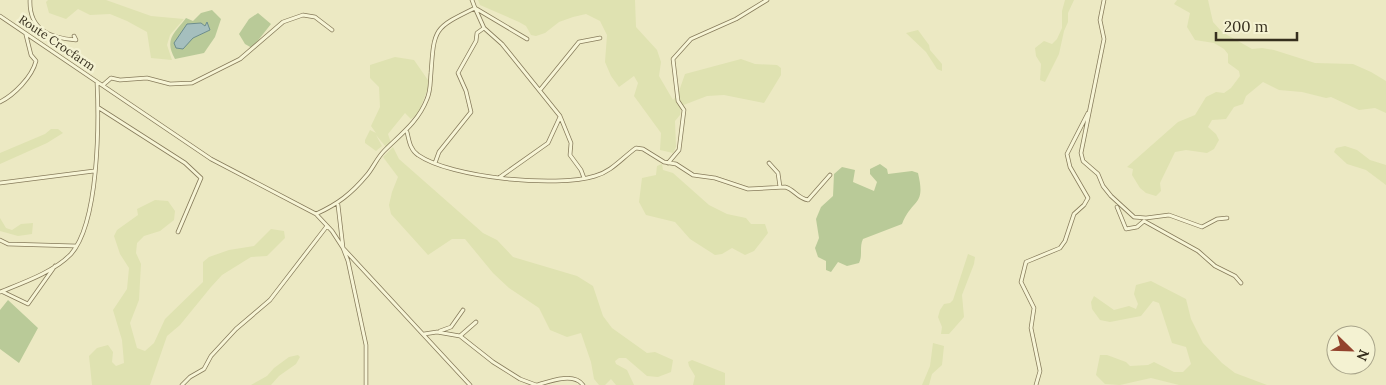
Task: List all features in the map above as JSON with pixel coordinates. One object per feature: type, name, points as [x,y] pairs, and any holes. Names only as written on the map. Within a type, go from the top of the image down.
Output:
[{"type":"street","points":[[30,0],[30,16],[38,27],[76,40],[74,36]]},
{"type":"street","points":[[472,0],[484,28],[502,44],[560,116],[571,143],[570,154],[582,170],[584,178]]},
{"type":"street","points":[[668,163],[679,150],[684,110],[678,101],[673,59],[691,39],[736,19],[767,0]]},
{"type":"street","points":[[1104,0],[1100,20],[1104,39],[1081,153],[1083,162],[1098,174],[1103,186],[1134,217],[1145,220],[1198,251],[1215,266],[1235,276],[1241,283]]},
{"type":"street","points":[[475,8],[527,39]]},
{"type":"street","points":[[316,214],[338,205],[365,177],[384,151],[407,132],[418,118],[429,94],[433,40],[438,29],[450,20],[475,8]]},
{"type":"street","points":[[104,85],[111,78],[120,80],[137,78],[164,83],[192,83],[240,59],[283,22],[304,15],[315,17],[332,30]]},
{"type":"street","name":"Route Crocfarm","points":[[0,16],[211,159],[316,214],[343,248]]},
{"type":"street","points":[[435,163],[440,152],[471,112],[466,91],[458,73],[476,41],[477,33],[484,28]]},
{"type":"street","points":[[0,102],[16,91],[36,61],[31,55],[25,34]]},
{"type":"street","points":[[540,90],[579,42],[600,38]]},
{"type":"street","points":[[1,292],[55,266],[70,255],[80,241],[88,217],[98,144],[97,81]]},
{"type":"street","points":[[98,107],[186,163],[201,178],[178,232]]},
{"type":"street","points":[[1036,385],[1040,371],[1031,328],[1034,308],[1021,282],[1026,262],[1060,248],[1065,242],[1074,214],[1084,205],[1088,198],[1070,167],[1067,154],[1077,138],[1090,108]]},
{"type":"street","points":[[500,177],[548,143],[560,116]]},
{"type":"street","points":[[407,132],[410,144],[416,154],[435,163],[470,173],[526,181],[596,176],[611,168],[636,148],[643,149],[668,163],[676,164],[693,175],[715,178],[748,189],[789,188],[799,198],[808,200],[830,175]]},
{"type":"street","points":[[769,163],[778,173],[780,187]]},
{"type":"street","points":[[0,183],[94,171]]},
{"type":"street","points":[[338,205],[343,248],[353,280],[364,335],[366,385]]},
{"type":"street","points":[[1118,206],[1126,229],[1138,227],[1145,220],[1169,215],[1202,227],[1218,219],[1227,218]]},
{"type":"street","points":[[182,385],[204,368],[211,356],[236,329],[270,300],[327,226]]},
{"type":"street","points":[[0,240],[8,244],[76,246]]},
{"type":"street","points":[[343,248],[470,385]]},
{"type":"street","points":[[1,292],[28,304],[55,266]]},
{"type":"street","points":[[423,334],[451,327],[462,310]]},
{"type":"street","points":[[460,336],[476,322]]},
{"type":"street","points":[[437,332],[460,336],[493,362],[520,379],[537,385],[570,378],[581,381],[583,385]]},
{"type":"green space","points":[[48,0],[106,0],[151,16],[184,19],[170,35],[167,45],[172,60],[151,58],[147,32],[127,21],[110,14],[90,15],[78,9],[66,19],[49,13],[46,2]]},
{"type":"green space","points":[[478,0],[635,0],[636,27],[657,50],[661,62],[659,76],[673,100],[678,94],[685,74],[741,59],[755,64],[777,65],[781,68],[781,75],[764,103],[724,95],[707,96],[681,106],[680,115],[675,121],[676,147],[673,153],[660,150],[661,133],[634,96],[638,83],[634,76],[619,87],[611,76],[605,62],[607,35],[600,21],[586,14],[573,17],[559,22],[545,33],[536,36],[531,35],[526,26],[480,5]]},
{"type":"green space","points":[[1065,0],[1074,0],[1068,13],[1068,22],[1059,54],[1045,82],[1040,80],[1041,64],[1036,56],[1035,48],[1044,41],[1052,44],[1057,39],[1062,28],[1062,11]]},
{"type":"green space","points":[[1177,0],[1208,0],[1213,22],[1222,32],[1252,49],[1274,50],[1315,63],[1353,64],[1371,72],[1386,81],[1386,113],[1375,108],[1359,110],[1331,97],[1326,98],[1302,92],[1279,90],[1263,82],[1246,96],[1243,104],[1234,107],[1226,119],[1212,120],[1208,127],[1216,134],[1219,140],[1214,149],[1207,153],[1186,150],[1175,152],[1160,183],[1161,191],[1156,196],[1146,193],[1140,188],[1132,175],[1133,169],[1127,167],[1178,122],[1195,115],[1206,97],[1216,92],[1224,93],[1231,88],[1240,76],[1239,71],[1228,63],[1228,54],[1224,49],[1214,43],[1195,40],[1187,27],[1190,13],[1174,4]]},
{"type":"green space","points":[[212,10],[221,19],[215,37],[204,53],[175,59],[170,46],[174,33],[186,18],[193,21],[201,13]],"holes":[[[207,22],[210,30],[193,38],[187,24],[200,23],[206,26]]]},
{"type":"green space","points":[[258,13],[271,24],[252,48],[245,44],[239,34],[249,19]]},
{"type":"green space","points":[[918,30],[929,45],[930,50],[942,64],[942,71],[937,69],[926,52],[906,33]]},
{"type":"green space","points":[[395,57],[414,60],[430,83],[418,114],[411,119],[405,113],[388,134],[391,143],[386,147],[376,135],[382,146],[376,151],[365,143],[370,130],[376,133],[371,126],[380,107],[379,87],[370,78],[370,65]]},
{"type":"green space","points":[[51,129],[58,129],[63,133],[47,143],[0,164],[0,153],[45,134]]},
{"type":"green space","points":[[1345,146],[1357,150],[1370,160],[1386,165],[1386,185],[1366,170],[1347,164],[1334,152],[1336,148]]},
{"type":"green space","points":[[393,147],[399,159],[483,233],[497,240],[513,257],[577,276],[593,286],[603,316],[612,328],[647,353],[655,352],[673,360],[671,372],[658,377],[647,376],[626,358],[619,358],[615,361],[616,364],[627,370],[634,385],[616,385],[611,379],[605,385],[599,385],[594,379],[591,362],[581,333],[567,337],[550,330],[539,308],[509,288],[493,273],[465,239],[452,239],[428,255],[391,214],[389,205],[398,177],[383,157]]},
{"type":"green space","points":[[662,164],[663,170],[673,173],[709,205],[727,214],[746,218],[751,224],[765,224],[768,233],[754,251],[745,255],[732,248],[722,254],[715,255],[690,239],[675,222],[646,215],[639,202],[642,178],[656,175],[657,166]]},
{"type":"green space","points":[[880,164],[887,169],[888,174],[912,171],[918,173],[920,192],[917,201],[906,215],[902,224],[863,239],[859,263],[847,266],[838,262],[831,272],[826,270],[826,261],[818,257],[815,248],[819,238],[816,219],[821,207],[833,196],[834,174],[842,167],[855,170],[853,182],[874,191],[877,182],[870,174],[870,169]]},
{"type":"green space","points":[[155,200],[168,201],[175,211],[174,220],[160,231],[144,236],[137,243],[136,253],[141,264],[139,300],[130,323],[137,348],[145,351],[154,343],[165,319],[203,282],[203,262],[209,257],[229,250],[254,246],[271,229],[284,231],[285,238],[267,256],[251,257],[222,275],[180,325],[167,336],[150,385],[92,385],[89,356],[97,348],[108,345],[113,352],[112,362],[116,366],[124,363],[122,340],[113,310],[127,289],[129,268],[120,254],[114,236],[117,230],[138,215],[137,209]]},
{"type":"green space","points":[[0,218],[6,228],[12,230],[21,224],[33,223],[32,234],[18,236],[0,231]]},
{"type":"green space","points":[[968,254],[975,257],[962,295],[964,317],[949,334],[941,334],[942,327],[938,317],[940,310],[944,304],[950,303],[953,300]]},
{"type":"green space","points":[[1151,281],[1186,299],[1191,319],[1203,343],[1222,363],[1235,373],[1267,385],[1179,385],[1151,378],[1120,385],[1105,384],[1096,375],[1100,355],[1107,355],[1126,362],[1130,366],[1148,365],[1154,362],[1174,372],[1183,372],[1191,364],[1186,347],[1172,343],[1159,303],[1153,301],[1141,316],[1110,322],[1100,320],[1092,309],[1091,302],[1094,296],[1114,310],[1129,306],[1136,309],[1138,304],[1134,294],[1136,285]]},
{"type":"green space","points":[[8,300],[38,328],[19,363],[0,349],[0,310]]},
{"type":"green space","points":[[933,343],[944,346],[942,365],[932,374],[929,385],[922,385],[930,366]]},
{"type":"green space","points":[[298,355],[300,357],[296,364],[279,376],[271,385],[251,385],[267,376],[289,357]]},
{"type":"green space","points":[[692,360],[725,373],[725,385],[693,385],[695,376],[688,362]]},
{"type":"water","points":[[207,22],[210,30],[193,38],[183,49],[176,48],[174,43],[187,24],[201,23],[205,26]]}]
